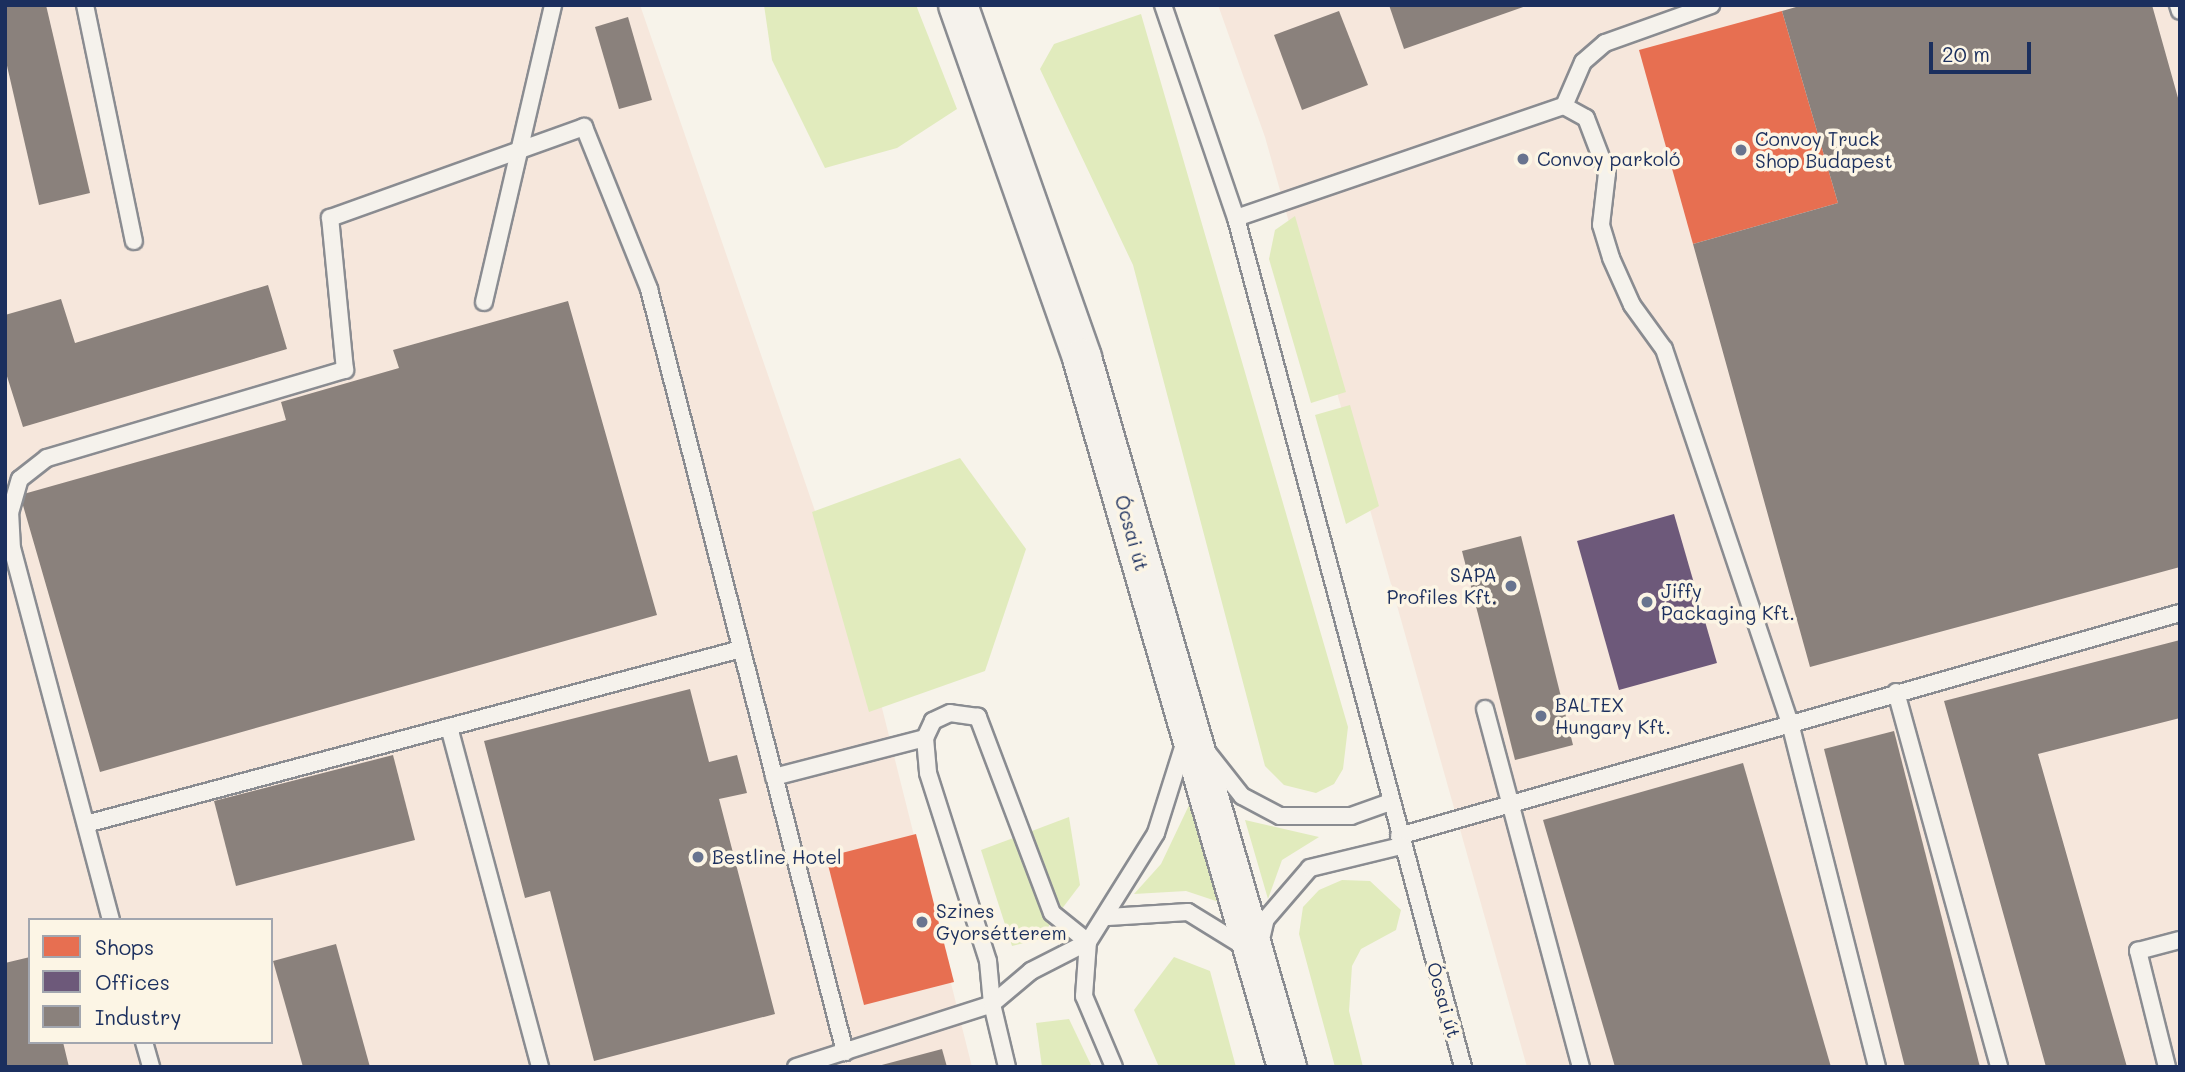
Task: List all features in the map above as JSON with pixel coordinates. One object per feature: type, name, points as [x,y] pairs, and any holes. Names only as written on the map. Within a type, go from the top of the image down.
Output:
[{"type":"main road","name":"Ócsai út","points":[[958,5],[1082,358],[1188,729],[1257,955],[1287,1067]]},
{"type":"lane","points":[[85,5],[134,241]]},
{"type":"lane","points":[[484,302],[553,5]]},
{"type":"lane","name":"Ócsai út","points":[[1163,5],[1236,218],[1400,841],[1463,1067]]},
{"type":"lane","points":[[1564,106],[1583,62],[1605,43],[1710,5]]},
{"type":"lane","points":[[2178,5],[2180,11]]},
{"type":"lane","points":[[1236,218],[1564,106],[1586,118],[1607,173],[1601,225],[1611,258],[1632,305],[1664,349],[1790,723],[1877,1067]]},
{"type":"lane","points":[[110,918],[12,549],[10,513],[20,479],[47,458],[345,370],[330,218],[584,127],[649,289],[845,1052]]},
{"type":"lane","points":[[1108,917],[1188,912],[1257,955],[1266,919],[1310,868],[1508,804],[2180,613]]},
{"type":"lane","points":[[86,824],[741,649]]},
{"type":"lane","points":[[1896,692],[1999,1067]]},
{"type":"lane","points":[[1485,709],[1508,804],[1581,1067]]},
{"type":"lane","points":[[1007,1067],[992,1004],[988,961],[928,773],[925,738],[933,720],[950,713],[978,717],[1052,913],[1088,942]]},
{"type":"lane","points":[[449,727],[540,1067]]},
{"type":"lane","points":[[1188,729],[1242,796],[1280,816],[1351,816],[1390,802]]},
{"type":"lane","points":[[796,1067],[992,1004],[1031,971],[1088,942],[1108,917],[1156,833],[1188,729]]},
{"type":"lane","points":[[774,777],[925,738]]},
{"type":"lane","points":[[2168,1067],[2138,951],[2180,940]]},
{"type":"lane","points":[[1088,942],[1084,996],[1114,1067]]},
{"type":"lane","points":[[145,1044],[151,1067]]},
{"type":"shaded area","points":[[5,5],[640,5],[879,696],[972,1067],[5,1067]]},
{"type":"shaded area","points":[[1218,5],[2180,5],[2180,1067],[1527,1067],[1265,137]]},
{"type":"green space","points":[[764,5],[916,5],[957,109],[897,148],[825,168],[772,60]]},
{"type":"green space","points":[[1141,14],[1348,727],[1343,769],[1334,784],[1316,793],[1284,785],[1265,766],[1133,265],[1040,69],[1054,44]]},
{"type":"green space","points":[[1295,216],[1346,392],[1311,403],[1269,259],[1275,230]]},
{"type":"green space","points":[[1350,405],[1379,506],[1346,524],[1315,415]]},
{"type":"green space","points":[[960,458],[1026,549],[985,671],[869,712],[812,512]]},
{"type":"green space","points":[[1191,801],[1219,902],[1186,891],[1134,894],[1161,864]]},
{"type":"green space","points":[[1069,817],[1080,885],[1039,939],[1012,946],[981,850]]},
{"type":"green space","points":[[1245,820],[1319,837],[1282,860],[1268,899]]},
{"type":"green space","points":[[1342,880],[1370,881],[1401,910],[1396,930],[1361,949],[1352,966],[1349,1011],[1363,1067],[1335,1067],[1299,934],[1303,907],[1319,890]]},
{"type":"green space","points":[[1174,957],[1210,971],[1236,1067],[1159,1067],[1134,1010]]},
{"type":"green space","points":[[1069,1019],[1092,1067],[1042,1067],[1036,1023]]},
{"type":"building: Shops","points":[[1782,11],[1838,203],[1693,244],[1639,50]]},
{"type":"building: Shops","points":[[916,834],[954,982],[864,1005],[826,857]]},
{"type":"building: Offices","name":"Jiffy Packaging Kft.","points":[[1674,514],[1717,663],[1619,690],[1577,541]]},
{"type":"building: Industry","points":[[5,5],[46,5],[90,193],[39,205],[5,57]]},
{"type":"building: Industry","points":[[1389,5],[1526,5],[1526,6],[1404,49]]},
{"type":"building: Industry","points":[[1803,5],[2152,5],[2180,105],[2180,567],[1810,667],[1693,244],[1838,203],[1782,11]]},
{"type":"building: Industry","points":[[1339,11],[1368,85],[1302,110],[1274,35]]},
{"type":"building: Industry","points":[[628,17],[652,100],[619,109],[595,27]]},
{"type":"building: Industry","points":[[268,285],[287,349],[23,427],[5,370],[5,315],[61,299],[75,343]]},
{"type":"building: Industry","points":[[568,301],[657,615],[100,772],[20,495],[286,420],[281,402],[399,368],[393,350]]},
{"type":"building: Industry","points":[[1521,536],[1573,745],[1515,760],[1462,551]]},
{"type":"building: Industry","points":[[2180,640],[2180,718],[2038,754],[2127,1067],[2046,1067],[1944,701]]},
{"type":"building: Industry","points":[[690,689],[709,762],[737,755],[747,793],[719,799],[775,1014],[594,1061],[550,891],[525,898],[484,741]]},
{"type":"building: Industry","points":[[1894,731],[1980,1067],[1905,1067],[1824,749]]},
{"type":"building: Industry","points":[[393,755],[415,840],[236,886],[214,801]]},
{"type":"building: Industry","points":[[1743,763],[1831,1067],[1615,1067],[1543,820]]},
{"type":"building: Industry","points":[[336,944],[370,1067],[303,1067],[273,961]]},
{"type":"building: Industry","points":[[28,957],[28,1044],[63,1044],[69,1067],[5,1067],[5,963]]},
{"type":"building: Industry","points":[[942,1049],[947,1067],[878,1067],[878,1066]]},
{"type":"place","name":"Convoy Truck Shop Budapest","points":[[1741,150]]},
{"type":"place","name":"Convoy parkoló","points":[[1523,159]]},
{"type":"place","name":"SAPA Profiles Kft.","points":[[1511,586]]},
{"type":"place","name":"Jiffy Packaging Kft.","points":[[1647,602]]},
{"type":"place","name":"BALTEX Hungary Kft.","points":[[1541,716]]},
{"type":"place","name":"Bestline Hotel","points":[[698,857]]},
{"type":"place","name":"Szines Gyorsétterem","points":[[922,922]]}]
